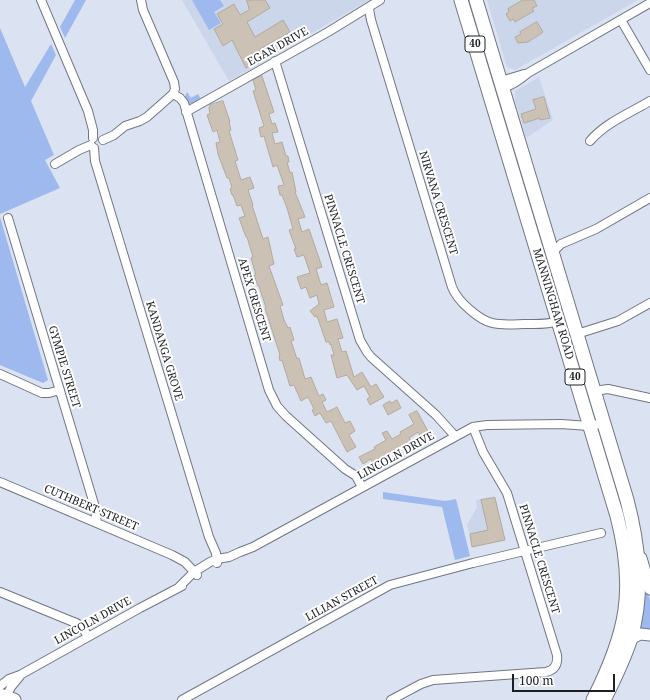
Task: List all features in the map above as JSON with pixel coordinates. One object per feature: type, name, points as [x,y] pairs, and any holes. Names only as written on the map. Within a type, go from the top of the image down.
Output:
[{"type":"main road","name":"MANNINGHAM ROAD","points":[[461,0],[553,303],[623,541],[627,565],[627,589],[624,615],[618,644],[593,700]]},
{"type":"main road","name":"MANNINGHAM ROAD","points":[[476,0],[627,500],[637,542],[640,572],[636,615],[630,639],[618,673],[604,700]]},
{"type":"main road","points":[[488,88],[502,85]]},
{"type":"main road","points":[[551,247],[545,245],[544,249],[552,279],[553,303]]},
{"type":"street","name":"KANDANGA GROVE","points":[[41,0],[88,111],[97,143],[99,158],[98,171],[216,561]]},
{"type":"street","points":[[55,164],[79,150],[110,137],[125,126],[144,119],[173,94],[174,82],[143,10],[141,0]]},
{"type":"street","name":"EGAN DRIVE","points":[[186,112],[328,32],[380,0]]},
{"type":"street","points":[[502,85],[528,73],[650,3]]},
{"type":"street","name":"NIRVANA CRESCENT","points":[[370,7],[369,10],[371,20],[447,272],[456,296],[478,317],[491,323],[504,325],[548,324],[558,321]]},
{"type":"street","points":[[621,20],[650,70]]},
{"type":"street","name":"PINNACLE CRESCENT","points":[[275,61],[360,340],[371,357],[436,416],[445,421],[457,435]]},
{"type":"street","points":[[173,94],[186,112]]},
{"type":"street","points":[[590,141],[607,126],[650,101]]},
{"type":"street","name":"APEX CRESCENT","points":[[186,112],[271,395],[277,406],[286,416],[356,476],[360,488]]},
{"type":"street","points":[[551,247],[596,229],[650,198]]},
{"type":"street","name":"GYMPIE STREET","points":[[8,218],[95,508],[97,523]]},
{"type":"street","points":[[551,247],[579,236]]},
{"type":"street","points":[[577,334],[618,321],[650,303]]},
{"type":"street","points":[[0,374],[46,393],[59,387]]},
{"type":"street","points":[[594,391],[608,389],[650,398]]},
{"type":"street","name":"LINCOLN DRIVE","points":[[5,696],[9,679],[20,675],[85,638],[190,583],[196,573],[216,561],[233,560],[253,547],[471,428],[487,425],[588,422],[604,423]]},
{"type":"street","name":"PINNACLE CRESCENT","points":[[391,700],[421,684],[433,680],[546,672],[555,667],[557,664],[557,655],[507,493],[471,428]]},
{"type":"street","name":"CUTHBERT STREET","points":[[0,482],[172,554],[185,562],[196,573]]},
{"type":"street","name":"LILIAN STREET","points":[[182,700],[390,585],[601,533]]},
{"type":"street","points":[[637,542],[650,589]]},
{"type":"street","points":[[0,592],[79,624],[85,638]]},
{"type":"street","points":[[630,639],[640,634],[650,635]]},
{"type":"street","name":"LINCOLN DRIVE","points":[[5,696],[20,675]]},
{"type":"shaded area","points":[[75,0],[86,0],[65,38],[60,27]]},
{"type":"shaded area","points":[[182,0],[369,0],[229,81]]},
{"type":"shaded area","points":[[192,0],[220,0],[224,6],[214,12],[221,23],[209,30]]},
{"type":"shaded area","points":[[487,0],[638,0],[515,70],[507,67]]},
{"type":"shaded area","points":[[0,28],[25,87],[51,44],[56,55],[31,101],[54,155],[45,160],[60,188],[0,214]]},
{"type":"shaded area","points":[[539,77],[553,120],[526,138],[515,100],[515,91]]},
{"type":"shaded area","points":[[187,92],[191,98],[198,94],[201,99],[195,103],[188,104],[184,99]]},
{"type":"shaded area","points":[[0,217],[48,380],[43,383],[0,365]]},
{"type":"shaded area","points":[[383,492],[445,501],[456,499],[470,556],[455,560],[442,507],[383,499]]},
{"type":"shaded area","points":[[495,496],[505,540],[472,547],[467,525],[477,507],[476,500]]},
{"type":"shaded area","points":[[645,590],[647,590],[650,600],[650,631],[638,631]]},
{"type":"building","points":[[247,0],[265,0],[270,8],[247,22],[255,37],[283,20],[290,32],[260,49],[265,58],[246,68],[232,40],[223,46],[214,29],[223,24],[217,14],[234,4],[240,15],[249,10]]},
{"type":"building","points":[[523,0],[534,0],[537,6],[532,8],[534,11],[515,22],[513,19],[510,21],[506,14],[509,12],[508,9]]},
{"type":"building","points":[[537,22],[543,32],[528,42],[518,43],[515,37],[521,34],[520,32]]},
{"type":"building","points":[[262,76],[274,112],[269,114],[272,124],[275,123],[278,132],[272,133],[275,144],[282,142],[286,156],[288,156],[289,162],[287,162],[290,173],[292,172],[295,192],[305,217],[298,219],[302,232],[309,229],[322,267],[316,269],[321,285],[327,283],[334,307],[324,310],[327,322],[337,319],[343,338],[338,339],[342,352],[346,351],[354,377],[362,372],[371,387],[376,384],[384,397],[370,405],[367,399],[370,397],[364,386],[357,390],[347,375],[337,378],[331,355],[334,355],[331,344],[330,345],[329,342],[326,342],[317,316],[315,317],[310,311],[319,304],[317,295],[310,298],[306,287],[301,289],[297,277],[310,273],[304,255],[297,257],[294,249],[296,249],[289,230],[293,229],[287,208],[282,195],[280,195],[278,186],[284,185],[277,165],[273,167],[264,136],[261,137],[259,128],[264,126],[253,91],[256,90],[253,80]]},
{"type":"building","points":[[544,97],[550,118],[540,120],[540,118],[524,123],[521,114],[536,109],[533,100]]},
{"type":"building","points":[[223,101],[230,122],[231,130],[229,131],[238,160],[235,161],[241,180],[250,177],[254,188],[248,190],[263,239],[268,237],[274,264],[269,266],[283,305],[280,306],[284,320],[288,328],[290,327],[294,340],[291,341],[297,359],[299,358],[305,379],[311,377],[319,396],[323,394],[326,400],[322,402],[327,412],[337,407],[345,423],[350,421],[355,431],[349,435],[356,447],[347,452],[331,421],[326,423],[320,413],[315,416],[312,410],[314,409],[308,397],[301,401],[294,385],[290,386],[282,360],[280,361],[280,355],[266,308],[254,275],[256,275],[251,258],[253,257],[239,218],[245,216],[241,205],[237,206],[232,195],[230,189],[232,188],[229,178],[227,178],[218,154],[216,143],[220,142],[217,130],[213,132],[207,115],[210,114],[210,105]]},
{"type":"building","points":[[397,400],[401,408],[388,415],[383,405],[390,401],[391,403]]},
{"type":"building","points":[[417,411],[429,433],[421,437],[418,432],[409,438],[411,441],[406,444],[372,462],[371,459],[363,464],[359,457],[375,449],[374,447],[386,440],[382,433],[387,431],[392,439],[401,434],[400,432],[414,424],[409,415]]},
{"type":"building","points":[[495,498],[505,540],[472,547],[470,534],[488,530],[481,500]]}]
